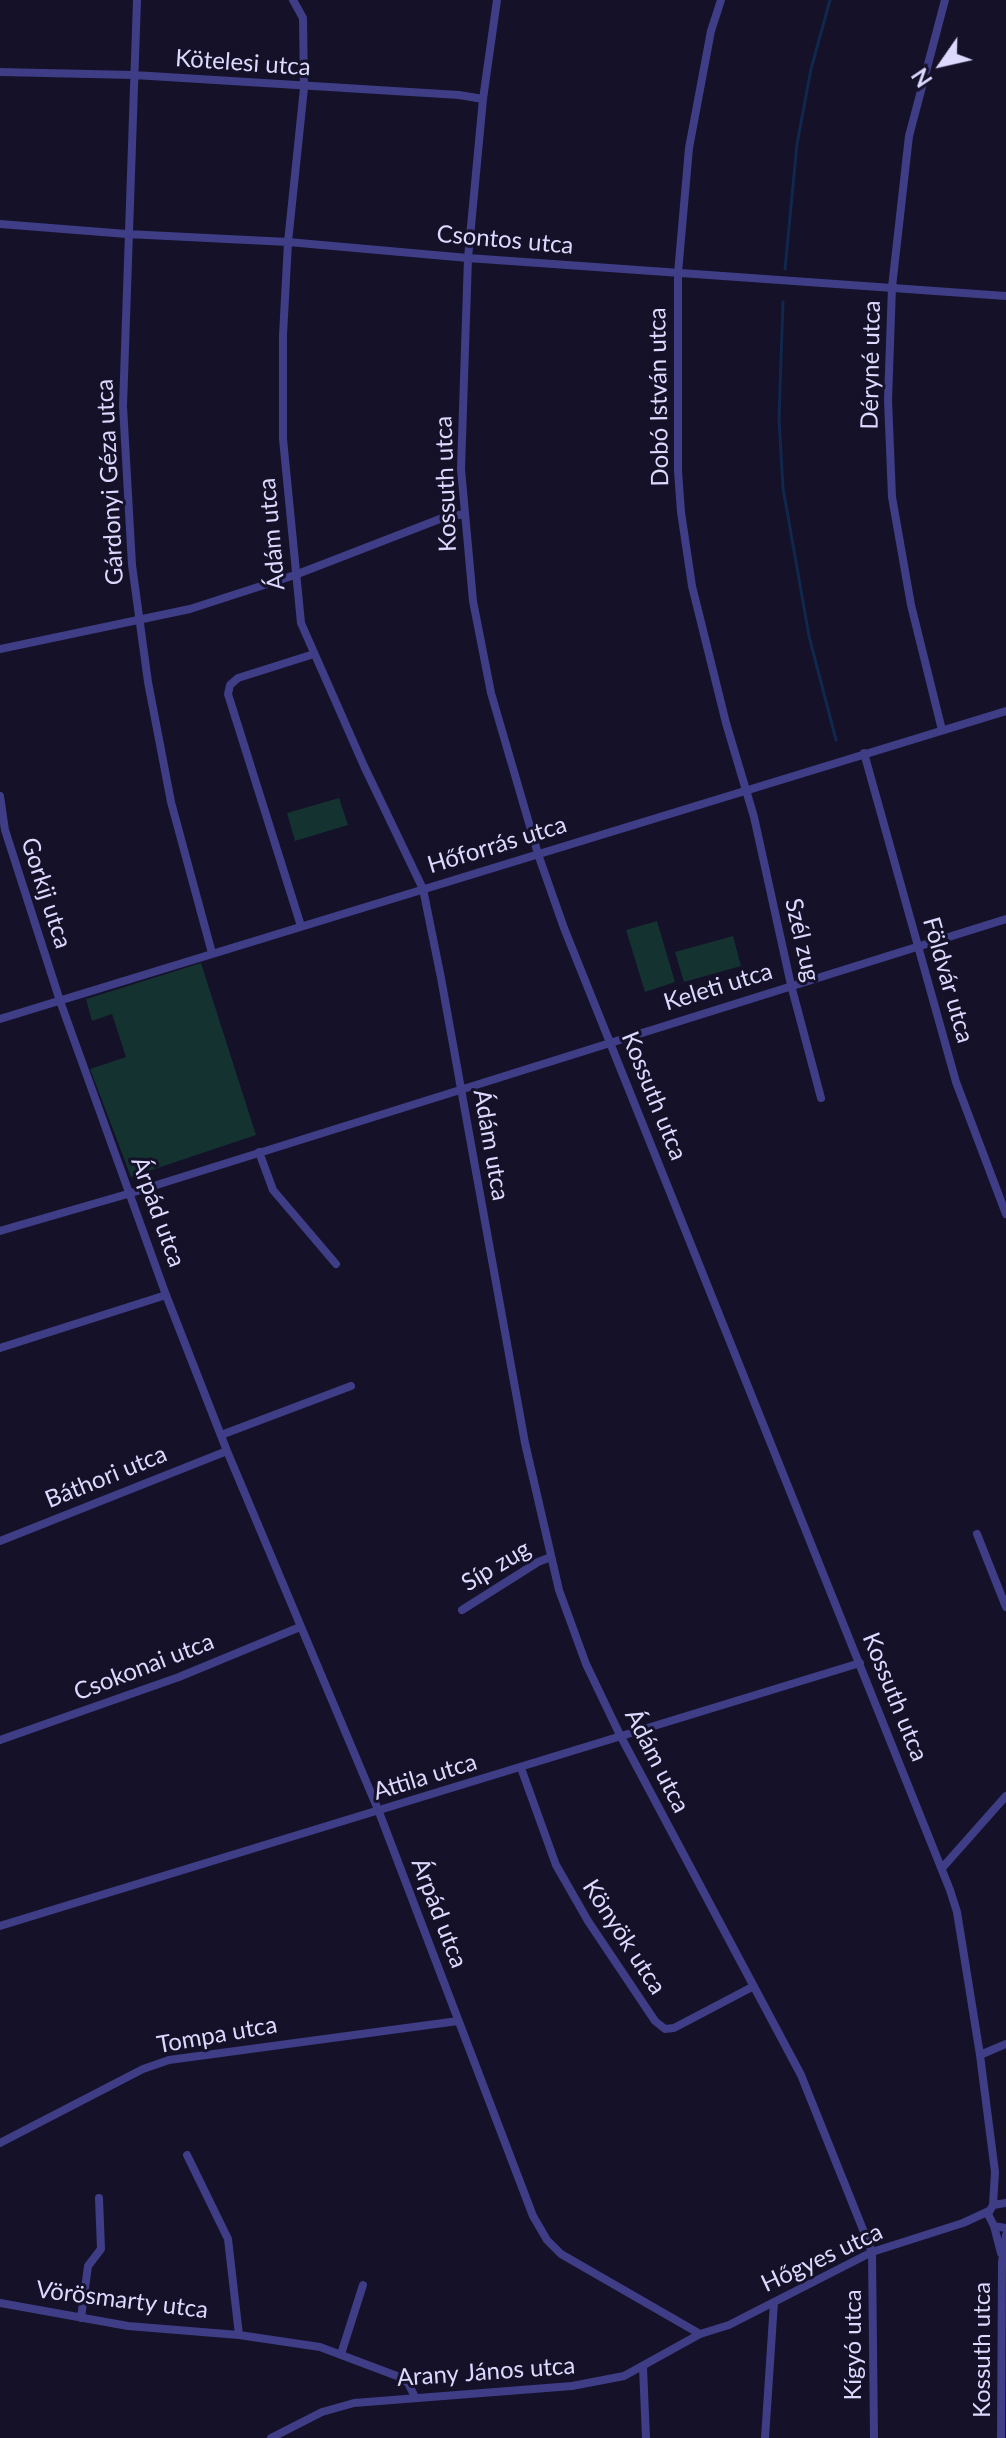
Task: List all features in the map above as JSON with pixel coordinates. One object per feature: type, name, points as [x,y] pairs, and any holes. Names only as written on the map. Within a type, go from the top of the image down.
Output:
[{"type":"street","name":"Gárdonyi Géza utca","points":[[137,0],[123,406],[132,565],[148,682],[171,802],[212,953]]},
{"type":"street","name":"Ádám utca","points":[[293,0],[303,18],[304,88],[288,242],[283,335],[283,439],[301,623],[423,889],[525,1443],[559,1590],[586,1664],[620,1735],[801,2075],[872,2252]]},
{"type":"street","name":"Kossuth utca","points":[[497,0],[483,99],[468,258],[461,469],[473,601],[491,693],[538,854],[564,928],[943,1867],[957,1912],[995,2172],[1006,2203]]},
{"type":"street","name":"Dobó István utca","points":[[721,0],[711,31],[689,148],[678,273],[678,471],[685,549],[692,586],[745,790]]},
{"type":"street","name":"Déryné utca","points":[[942,730],[911,605],[892,497],[888,400],[892,287],[909,136],[945,0]]},
{"type":"street","name":"Kötelesi utca","points":[[0,72],[134,75],[483,99]]},
{"type":"street","name":"Csontos utca","points":[[0,224],[288,242],[468,258],[1006,296]]},
{"type":"street","points":[[0,649],[190,609],[295,575],[445,517],[465,514]]},
{"type":"street","points":[[301,926],[228,694],[230,685],[238,678],[314,654]]},
{"type":"street","name":"Hőforrás utca","points":[[0,1019],[1006,711]]},
{"type":"street","name":"Földvár utca","points":[[864,753],[956,1082],[1006,1214]]},
{"type":"street","name":"Szél zug","points":[[745,790],[821,1098]]},
{"type":"street","name":"Gorkij utca","points":[[0,796],[3,831],[60,1001]]},
{"type":"street","name":"Keleti utca","points":[[0,1231],[131,1193],[1006,919]]},
{"type":"street","name":"Árpád utca","points":[[60,1001],[166,1295],[227,1451],[379,1812],[533,2216],[547,2240],[561,2254],[700,2334]]},
{"type":"street","points":[[259,1152],[273,1190],[336,1264]]},
{"type":"street","points":[[0,1348],[166,1295]]},
{"type":"street","points":[[221,1435],[351,1386]]},
{"type":"street","name":"Báthori utca","points":[[0,1541],[227,1451]]},
{"type":"street","points":[[977,1534],[1006,1607]]},
{"type":"street","name":"Síp zug","points":[[462,1610],[551,1557]]},
{"type":"street","name":"Csokonai utca","points":[[0,1740],[179,1677],[300,1627]]},
{"type":"street","name":"Attila utca","points":[[0,1926],[860,1663]]},
{"type":"street","name":"Könyök utca","points":[[521,1768],[556,1865],[588,1921],[655,2021],[665,2029],[674,2028],[754,1986]]},
{"type":"street","points":[[943,1867],[1006,1796]]},
{"type":"street","name":"Tompa utca","points":[[0,2143],[143,2069],[169,2060],[458,2021]]},
{"type":"street","points":[[980,2055],[1006,2044]]},
{"type":"street","name":"Vörösmarty utca","points":[[187,2155],[228,2239],[239,2335]]},
{"type":"street","name":"Kossuth utca","points":[[995,2172],[989,2218],[1002,2262]]},
{"type":"street","points":[[81,2318],[88,2266],[101,2249],[99,2198]]},
{"type":"street","name":"Hőgyes utca","points":[[700,2334],[729,2325],[872,2252],[963,2223],[1006,2203]]},
{"type":"street","name":"Hőgyes utca","points":[[963,2223],[1006,2228]]},
{"type":"street","name":"Kossuth utca","points":[[1001,2438],[1002,2262],[1006,2235]]},
{"type":"street","name":"Kígyó utca","points":[[872,2252],[874,2438]]},
{"type":"street","points":[[341,2354],[363,2285]]},
{"type":"street","points":[[765,2438],[774,2302]]},
{"type":"street","name":"Vörösmarty utca","points":[[0,2303],[128,2326],[239,2335],[320,2347],[397,2376],[408,2383],[415,2397]]},
{"type":"street","name":"Arany János utca","points":[[271,2438],[338,2406],[588,2384],[624,2376],[700,2334]]},
{"type":"street","points":[[643,2367],[646,2438]]},
{"type":"green space","points":[[339,798],[348,825],[295,841],[287,813]]},
{"type":"green space","points":[[657,921],[675,982],[645,992],[626,930]]},
{"type":"green space","points":[[733,936],[741,966],[684,982],[675,952]]},
{"type":"green space","points":[[201,963],[256,1135],[131,1177],[90,1069],[126,1057],[112,1014],[92,1021],[86,999]]},
{"type":"waterway","points":[[785,269],[797,144],[811,69],[830,0]]},
{"type":"waterway","points":[[783,302],[779,419],[783,488],[809,636],[836,740]]}]
